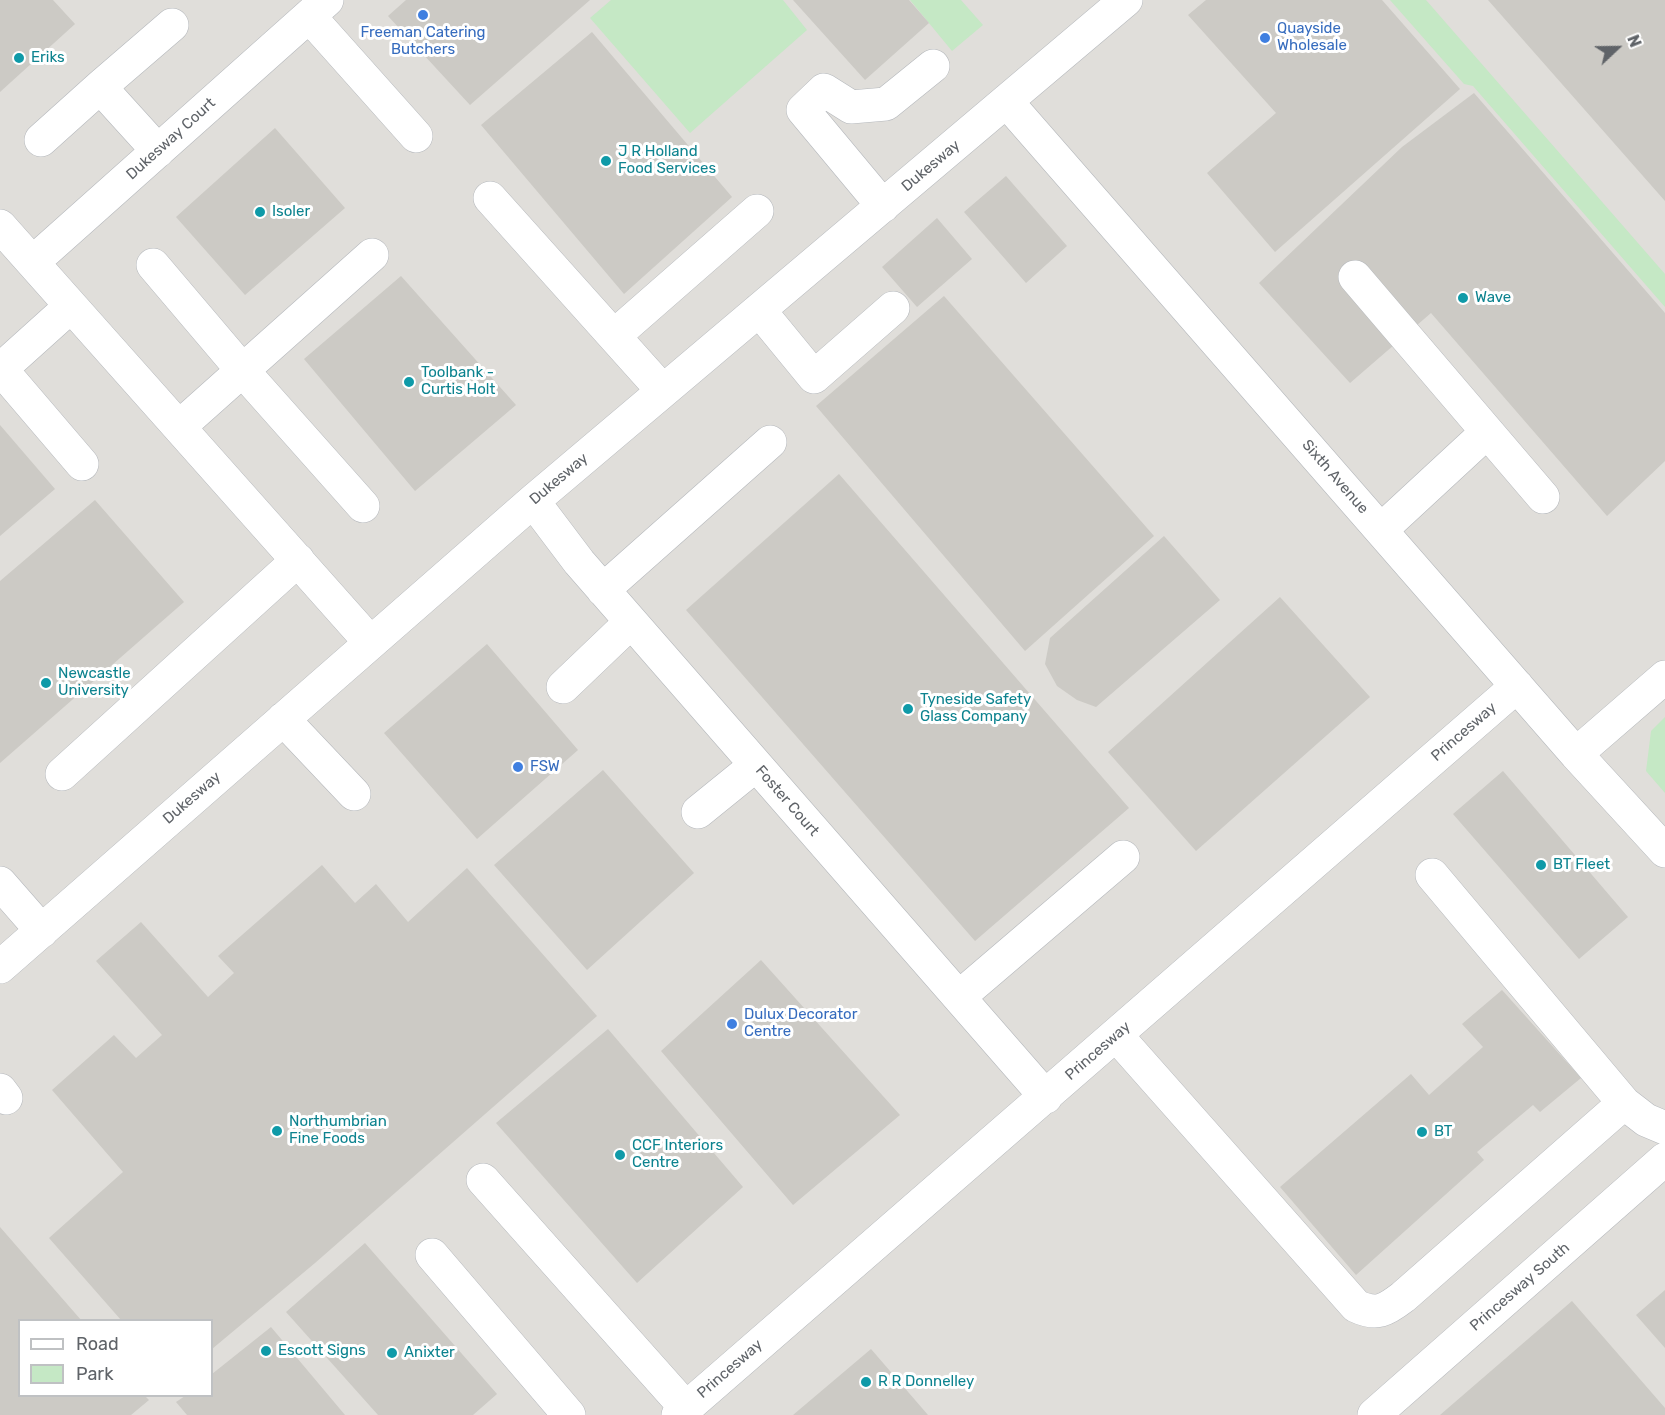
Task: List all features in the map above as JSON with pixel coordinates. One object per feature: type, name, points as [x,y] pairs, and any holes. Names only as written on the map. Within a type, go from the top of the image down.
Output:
[{"type":"street","name":"Dukesway","points":[[0,967],[533,501],[1126,0]]},
{"type":"street","name":"Dukesway Court","points":[[33,262],[318,8],[416,136]]},
{"type":"street","points":[[41,140],[172,25]]},
{"type":"street","points":[[883,206],[803,110],[824,90],[851,107],[886,104],[933,66]]},
{"type":"street","points":[[100,87],[158,151]]},
{"type":"street","name":"Sixth Avenue","points":[[1007,102],[1576,754],[1665,851]]},
{"type":"street","points":[[490,198],[663,391]]},
{"type":"street","points":[[614,336],[757,211]]},
{"type":"street","points":[[0,225],[370,642]]},
{"type":"street","points":[[179,427],[372,255]]},
{"type":"street","points":[[153,265],[363,506]]},
{"type":"street","points":[[1355,277],[1543,497]]},
{"type":"street","points":[[71,306],[1,368],[82,464]]},
{"type":"street","points":[[759,310],[814,377],[893,308]]},
{"type":"street","points":[[1381,530],[1487,432]]},
{"type":"street","points":[[603,590],[770,442]]},
{"type":"street","name":"Foster Court","points":[[533,501],[603,590],[1046,1097]]},
{"type":"street","points":[[62,774],[298,560]]},
{"type":"street","points":[[563,687],[631,622]]},
{"type":"street","points":[[1576,754],[1665,678]]},
{"type":"street","name":"Princesway","points":[[682,1412],[1517,686]]},
{"type":"street","points":[[283,718],[354,794]]},
{"type":"street","points":[[698,812],[756,765]]},
{"type":"street","points":[[959,997],[1123,857]]},
{"type":"street","points":[[1432,876],[1624,1102],[1646,1120],[1665,1128]]},
{"type":"street","points":[[0,883],[42,931]]},
{"type":"street","points":[[1116,1035],[1356,1306],[1368,1312],[1389,1307],[1403,1297],[1624,1102]]},
{"type":"street","name":"Princesway South","points":[[1374,1415],[1665,1159]]},
{"type":"street","points":[[483,1180],[682,1412]]},
{"type":"street","points":[[432,1255],[569,1415]]},
{"type":"shaded area","points":[[0,0],[1665,0],[1665,1415],[0,1415]]},
{"type":"green space","points":[[611,0],[783,0],[807,30],[690,133],[590,18]]},
{"type":"green space","points":[[910,0],[961,0],[983,25],[952,51]]},
{"type":"green space","points":[[1390,0],[1426,0],[1665,274],[1665,307],[1473,86],[1464,84]]},
{"type":"green space","points":[[1665,717],[1665,793],[1646,771],[1651,731]]},
{"type":"building","name":"Eriks","points":[[0,0],[53,0],[75,24],[0,92]]},
{"type":"building","points":[[406,0],[590,0],[470,105],[388,16]]},
{"type":"building","points":[[793,0],[909,0],[929,23],[865,80]]},
{"type":"building","points":[[1206,0],[1382,0],[1460,89],[1275,252],[1207,173],[1276,113],[1188,15]]},
{"type":"building","points":[[1488,0],[1665,0],[1665,201]]},
{"type":"building","name":"J R Holland Food Services","points":[[592,32],[732,197],[624,294],[481,125]]},
{"type":"building","name":"Wave","points":[[1474,93],[1665,313],[1665,461],[1607,516],[1431,313],[1350,383],[1259,283],[1402,147]]},
{"type":"building","name":"Isoler","points":[[275,128],[345,208],[245,295],[176,217]]},
{"type":"building","points":[[1006,176],[1067,246],[1026,283],[964,212]]},
{"type":"building","points":[[937,218],[972,259],[917,307],[882,267]]},
{"type":"building","name":"Toolbank - Curtis Holt","points":[[401,276],[516,405],[415,491],[304,359]]},
{"type":"building","points":[[944,296],[1154,536],[1025,651],[816,406]]},
{"type":"building","points":[[0,425],[55,489],[0,536]]},
{"type":"building","name":"Tyneside Safety Glass Company","points":[[839,474],[1129,808],[975,941],[686,610]]},
{"type":"building","name":"Newcastle University","points":[[95,500],[184,602],[0,763],[0,581]]},
{"type":"building","points":[[1164,536],[1220,600],[1096,707],[1077,700],[1057,686],[1045,664],[1050,638]]},
{"type":"building","points":[[1280,597],[1370,697],[1196,851],[1108,752]]},
{"type":"building","points":[[487,644],[578,750],[477,839],[384,733]]},
{"type":"building","points":[[603,770],[694,873],[587,970],[494,865]]},
{"type":"building","name":"BT Fleet","points":[[1503,771],[1628,917],[1579,959],[1453,814]]},
{"type":"building","name":"Northumbrian Fine Foods","points":[[322,865],[355,903],[376,884],[408,922],[467,868],[597,1016],[315,1263],[213,1348],[213,1319],[120,1319],[49,1238],[123,1172],[52,1090],[114,1035],[136,1058],[162,1035],[96,961],[141,922],[208,997],[234,973],[218,956]]},
{"type":"building","points":[[761,960],[900,1115],[793,1205],[661,1051]]},
{"type":"building","name":"BT","points":[[1502,990],[1581,1078],[1540,1112],[1533,1105],[1477,1152],[1484,1160],[1356,1275],[1280,1187],[1411,1074],[1429,1095],[1483,1047],[1462,1024]]},
{"type":"building","name":"CCF Interiors Centre","points":[[608,1029],[743,1187],[637,1283],[496,1123]]},
{"type":"building","points":[[0,1227],[80,1319],[18,1319],[18,1397],[146,1397],[149,1400],[131,1415],[0,1415]]},
{"type":"building","name":"Anixter","points":[[365,1243],[497,1394],[473,1415],[378,1415],[286,1312]]},
{"type":"building","points":[[1665,1290],[1665,1348],[1636,1315]]},
{"type":"building","points":[[1572,1301],[1665,1408],[1665,1415],[1440,1415]]},
{"type":"building","name":"Escott Signs","points":[[271,1327],[345,1415],[187,1415],[176,1402],[184,1397],[213,1397],[213,1373]]},
{"type":"building","name":"R R Donnelley","points":[[871,1349],[928,1415],[793,1415]]},
{"type":"place","name":"Freeman Catering Butchers","points":[[423,15]]},
{"type":"place","name":"Quayside Wholesale","points":[[1265,38]]},
{"type":"place","name":"Eriks","points":[[19,58]]},
{"type":"place","name":"J R Holland Food Services","points":[[606,161]]},
{"type":"place","name":"Isoler","points":[[260,212]]},
{"type":"place","name":"Wave","points":[[1463,298]]},
{"type":"place","name":"Toolbank - Curtis Holt","points":[[409,382]]},
{"type":"place","name":"Newcastle University","points":[[46,683]]},
{"type":"place","name":"Tyneside Safety Glass Company","points":[[908,709]]},
{"type":"place","name":"FSW","points":[[518,767]]},
{"type":"place","name":"BT Fleet","points":[[1541,865]]},
{"type":"place","name":"Dulux Decorator Centre","points":[[732,1024]]},
{"type":"place","name":"Northumbrian Fine Foods","points":[[277,1131]]},
{"type":"place","name":"BT","points":[[1422,1132]]},
{"type":"place","name":"CCF Interiors Centre","points":[[620,1155]]},
{"type":"place","name":"Escott Signs","points":[[266,1351]]},
{"type":"place","name":"Anixter","points":[[392,1353]]},
{"type":"place","name":"R R Donnelley","points":[[866,1382]]}]
